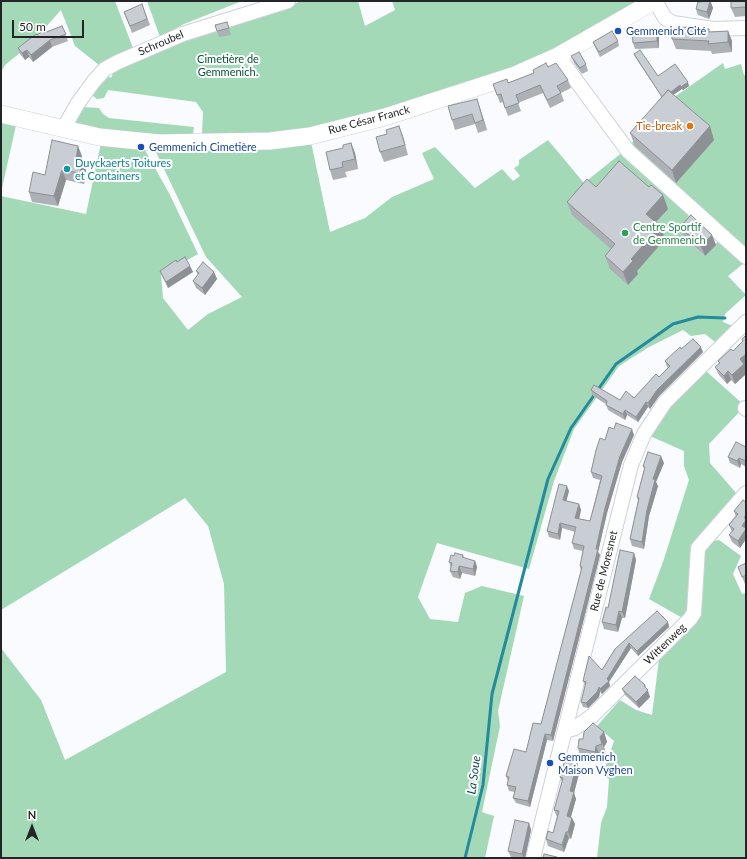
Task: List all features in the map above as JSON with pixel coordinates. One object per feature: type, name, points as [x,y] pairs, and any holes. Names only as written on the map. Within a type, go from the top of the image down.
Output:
[{"type":"main road","name":"Rue César Franck","points":[[1,114],[99,137],[159,143],[270,141],[310,136],[385,117],[515,75],[558,56],[655,1]]},
{"type":"street","name":"Schroubel","points":[[63,129],[78,103],[105,69],[183,34],[288,1]]},
{"type":"street","points":[[655,1],[665,18],[673,23],[713,29],[746,28]]},
{"type":"street","points":[[558,56],[628,151],[746,257]]},
{"type":"street","name":"Rue de Moresnet","points":[[533,858],[632,465],[644,434],[665,402],[746,322]]},
{"type":"street","name":"Wittenweg","points":[[565,731],[575,728],[592,716],[675,635],[694,613],[698,548],[746,493]]},
{"type":"green space","points":[[1,1],[115,1],[133,48],[99,65],[75,46],[61,10],[31,44],[5,65],[1,72]]},
{"type":"green space","points":[[147,1],[242,1],[184,24],[160,37]]},
{"type":"green space","name":"Cimetière de Gemmenich.","points":[[302,1],[358,1],[365,26],[395,10],[392,1],[645,1],[583,35],[512,69],[332,127],[206,139],[202,133],[203,112],[196,102],[108,90],[104,98],[97,99],[92,95],[105,74],[111,78],[115,68],[165,46]]},
{"type":"green space","points":[[723,63],[725,69],[741,64],[744,75],[746,75],[746,251],[628,147],[673,98]]},
{"type":"green space","points":[[82,107],[99,108],[103,114],[109,118],[194,127],[193,135],[191,138],[118,132],[76,125],[75,120]]},
{"type":"green space","points":[[1,121],[16,125],[1,193]]},
{"type":"green space","points":[[548,140],[584,183],[624,151],[700,219],[684,237],[705,256],[720,239],[744,263],[728,276],[746,295],[725,314],[723,322],[733,326],[715,342],[705,334],[691,336],[683,330],[649,347],[619,366],[574,429],[554,481],[529,569],[437,543],[418,597],[430,619],[458,622],[465,593],[482,586],[524,596],[498,711],[500,726],[482,812],[494,816],[485,858],[1,858],[1,648],[41,700],[65,760],[226,672],[224,584],[208,526],[185,498],[1,610],[1,196],[86,214],[101,143],[145,150],[170,195],[198,254],[161,275],[163,298],[188,330],[208,314],[242,297],[206,257],[155,150],[311,142],[330,232],[365,218],[392,197],[434,179],[422,153],[435,147],[475,188],[502,169],[513,181],[520,176],[514,168],[519,165],[519,160]]},
{"type":"green space","points":[[706,371],[745,406],[709,444],[710,463],[737,494],[705,535],[686,620],[649,599],[663,562],[689,480],[684,466],[684,451],[650,436],[659,420],[676,400]]},
{"type":"green space","points":[[719,540],[741,556],[733,574],[742,594],[746,593],[746,858],[597,858],[601,823],[607,807],[609,779],[603,774],[614,741],[597,726],[620,700],[636,710],[652,715],[659,659],[691,628],[700,560],[706,542]]},
{"type":"building","points":[[710,1],[707,12],[696,9],[698,2]]},
{"type":"building","points":[[731,1],[746,1],[746,7],[731,8]]},
{"type":"building","points":[[142,4],[147,19],[130,26],[124,12]]},
{"type":"building","points":[[227,22],[229,28],[217,31],[215,25]]},
{"type":"building","points":[[62,26],[66,34],[50,40],[31,55],[27,50],[22,53],[18,48],[36,34],[37,35],[43,31],[44,33]]},
{"type":"building","points":[[690,27],[690,30],[709,29],[709,32],[728,31],[728,42],[708,44],[709,41],[672,39],[671,28]]},
{"type":"building","points":[[657,29],[657,41],[633,43],[632,31]]},
{"type":"building","points":[[612,31],[618,41],[599,52],[593,42]]},
{"type":"building","points":[[640,50],[658,76],[675,64],[688,82],[681,87],[680,85],[671,92],[668,90],[662,97],[634,54]]},
{"type":"building","points":[[579,52],[586,64],[580,68],[571,56]]},
{"type":"building","points":[[546,63],[548,67],[556,63],[568,80],[557,86],[561,93],[547,100],[540,85],[516,95],[519,103],[505,108],[501,94],[497,95],[493,84],[507,79],[508,83],[534,73],[533,70]]},
{"type":"building","points":[[668,90],[710,126],[672,170],[630,133]]},
{"type":"building","points":[[477,99],[483,120],[475,123],[472,114],[452,120],[448,106]]},
{"type":"building","points":[[399,126],[405,145],[380,152],[376,137],[387,134],[386,130]]},
{"type":"building","points":[[52,140],[78,146],[76,159],[83,160],[80,173],[62,170],[54,196],[29,192],[33,172],[45,175]]},
{"type":"building","points":[[351,143],[355,159],[342,162],[343,167],[330,170],[326,152],[343,148],[343,145]]},
{"type":"building","name":"Centre Sportif de Gemmenich","points":[[619,161],[649,187],[651,185],[663,195],[646,214],[660,226],[631,259],[633,261],[623,272],[605,256],[615,244],[567,202],[587,179],[596,187]]},
{"type":"building","points":[[691,215],[712,235],[701,246],[680,227]]},
{"type":"building","points":[[185,257],[190,266],[166,282],[160,271],[176,260],[177,262]]},
{"type":"building","points":[[203,262],[214,272],[202,288],[193,281],[199,273],[196,271]]},
{"type":"building","points":[[746,335],[746,354],[740,359],[744,364],[732,375],[728,371],[724,376],[715,367],[720,363],[718,361],[731,349],[733,351],[743,341],[742,339]]},
{"type":"building","points":[[693,339],[701,347],[657,390],[648,403],[646,402],[636,417],[625,410],[623,414],[606,405],[607,401],[591,390],[594,385],[620,400],[626,391],[634,398],[656,374],[659,377],[670,366],[665,361],[680,347],[681,349]]},
{"type":"building","points":[[616,423],[632,429],[620,456],[605,508],[596,549],[598,549],[551,735],[545,734],[528,801],[513,798],[516,787],[507,785],[509,777],[506,776],[514,749],[526,752],[533,723],[541,724],[582,567],[580,566],[584,546],[572,543],[576,527],[560,523],[558,534],[547,531],[559,484],[567,486],[563,500],[579,504],[575,518],[590,521],[602,476],[591,472],[596,450],[600,438],[605,440],[609,427],[614,429]]},
{"type":"building","points":[[736,442],[746,447],[746,461],[739,458],[737,461],[728,457]]},
{"type":"building","points":[[648,452],[661,456],[653,479],[655,480],[647,510],[642,542],[630,539],[639,498],[637,497],[645,467],[643,466]]},
{"type":"building","points":[[743,500],[746,502],[746,515],[744,518],[746,518],[746,520],[742,526],[746,529],[738,541],[729,535],[734,529],[729,525],[738,514],[734,511]]},
{"type":"building","points":[[620,550],[634,553],[622,612],[619,611],[616,625],[602,622],[606,607],[608,608]]},
{"type":"building","points":[[455,553],[475,561],[473,569],[459,566],[458,572],[450,571],[452,563],[449,562],[451,555],[454,556]]},
{"type":"building","points":[[746,563],[746,575],[742,577],[738,567]]},
{"type":"building","points":[[657,611],[668,622],[637,651],[629,643],[607,679],[609,681],[600,689],[599,687],[597,692],[586,703],[581,702],[586,682],[583,681],[589,656],[602,670],[615,649]]},
{"type":"building","points":[[635,676],[645,685],[644,686],[648,690],[636,702],[622,689]]},
{"type":"building","points":[[593,723],[604,732],[600,737],[602,744],[596,746],[595,752],[578,748],[579,739],[583,739],[584,732]]},
{"type":"building","points":[[565,760],[577,763],[570,791],[574,792],[567,816],[572,818],[562,845],[546,839],[548,831],[553,833],[559,811],[554,810],[563,778],[560,777]]},
{"type":"building","points":[[515,820],[529,823],[522,854],[508,851]]},
{"type":"building","points":[[544,854],[557,857],[543,858]]},
{"type":"waterway","name":"La Soue","points":[[465,858],[483,785],[492,694],[548,479],[571,428],[616,364],[673,324],[698,317],[725,318]]},
{"type":"place","name":"Gemmenich Cité","points":[[618,31]]},
{"type":"place","name":"Tie-break","points":[[690,126]]},
{"type":"place","name":"Gemmenich Cimetière","points":[[141,147]]},
{"type":"place","name":"Duyckaerts Toitures et Containers","points":[[67,169]]},
{"type":"place","name":"Centre Sportif de Gemmenich","points":[[625,233]]},
{"type":"place","name":"Gemmenich Maison Vyghen","points":[[550,763]]}]
